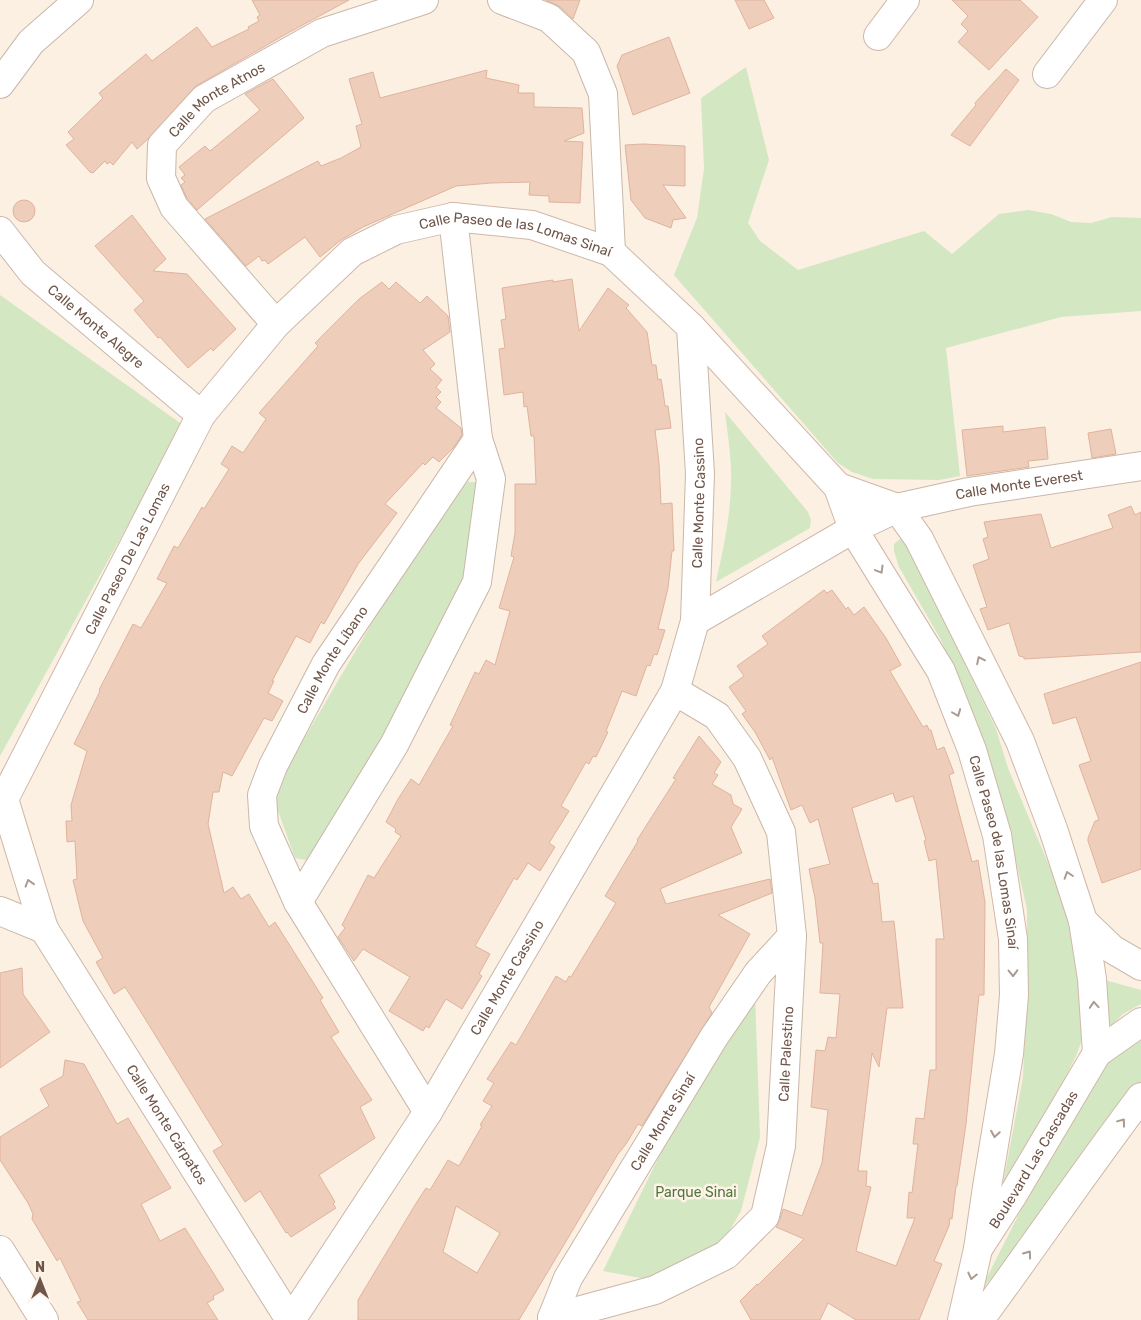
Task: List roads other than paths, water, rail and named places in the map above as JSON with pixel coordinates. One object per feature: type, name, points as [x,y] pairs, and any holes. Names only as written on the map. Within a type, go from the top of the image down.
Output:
[{"type":"street","points":[[0,84],[31,42],[79,0]]},
{"type":"street","name":"Calle Monte Atnos","points":[[276,324],[174,207],[161,178],[162,145],[204,99],[322,33],[424,0]]},
{"type":"street","points":[[502,0],[549,18],[586,52],[603,94],[611,252]]},
{"type":"street","points":[[878,36],[905,0]]},
{"type":"street","points":[[1048,74],[1103,0]]},
{"type":"street","points":[[298,902],[394,745],[477,582],[491,479],[478,439],[453,217]]},
{"type":"street","name":"Calle Paseo de las Lomas Sinaí","points":[[276,324],[352,252],[396,230],[453,217],[532,225],[611,252],[691,327],[838,487],[854,529],[941,671],[972,750],[997,834],[1013,939],[1014,995],[1009,1054],[978,1249]]},
{"type":"street","name":"Calle Monte Alegre","points":[[0,230],[33,273],[201,415]]},
{"type":"street","name":"Calle Paseo De Las Lomas","points":[[2,803],[201,415],[276,324]]},
{"type":"street","name":"Calle Monte Cassino","points":[[291,1320],[428,1112],[675,691],[694,621],[700,474],[691,327]]},
{"type":"street","name":"Calle Monte Líbano","points":[[428,1112],[298,902],[264,826],[262,795],[273,766],[326,664],[478,439]]},
{"type":"street","name":"Calle Monte Everest","points":[[898,508],[969,492],[1141,466]]},
{"type":"street","name":"Calle Paseo de las Lomas Sinaí","points":[[838,487],[898,508]]},
{"type":"street","points":[[694,621],[854,529],[898,508],[919,538],[1020,741],[1053,828],[1083,921],[1092,979],[1097,1053]]},
{"type":"street","name":"Calle Palestino","points":[[552,1319],[655,1290],[726,1255],[765,1216],[781,1146],[792,936],[781,832],[747,758],[718,716],[675,691]]},
{"type":"street","name":"Calle Monte Cárpatos","points":[[2,803],[44,929],[291,1320]]},
{"type":"street","points":[[0,912],[44,929]]},
{"type":"street","points":[[1083,921],[1112,949],[1141,966]]},
{"type":"street","name":"Calle Monte Sinaí","points":[[552,1319],[568,1278],[714,1037],[758,973],[792,936]]},
{"type":"street","name":"Boulevard Las Cascadas","points":[[962,1320],[978,1249],[1011,1198],[1097,1053],[1141,1022]]},
{"type":"street","points":[[977,1320],[987,1310],[1094,1158],[1141,1097]]},
{"type":"street","points":[[0,1250],[10,1287],[44,1320]]},
{"type":"park label","name":"Parque Sinai","points":[[696,1192]]}]
